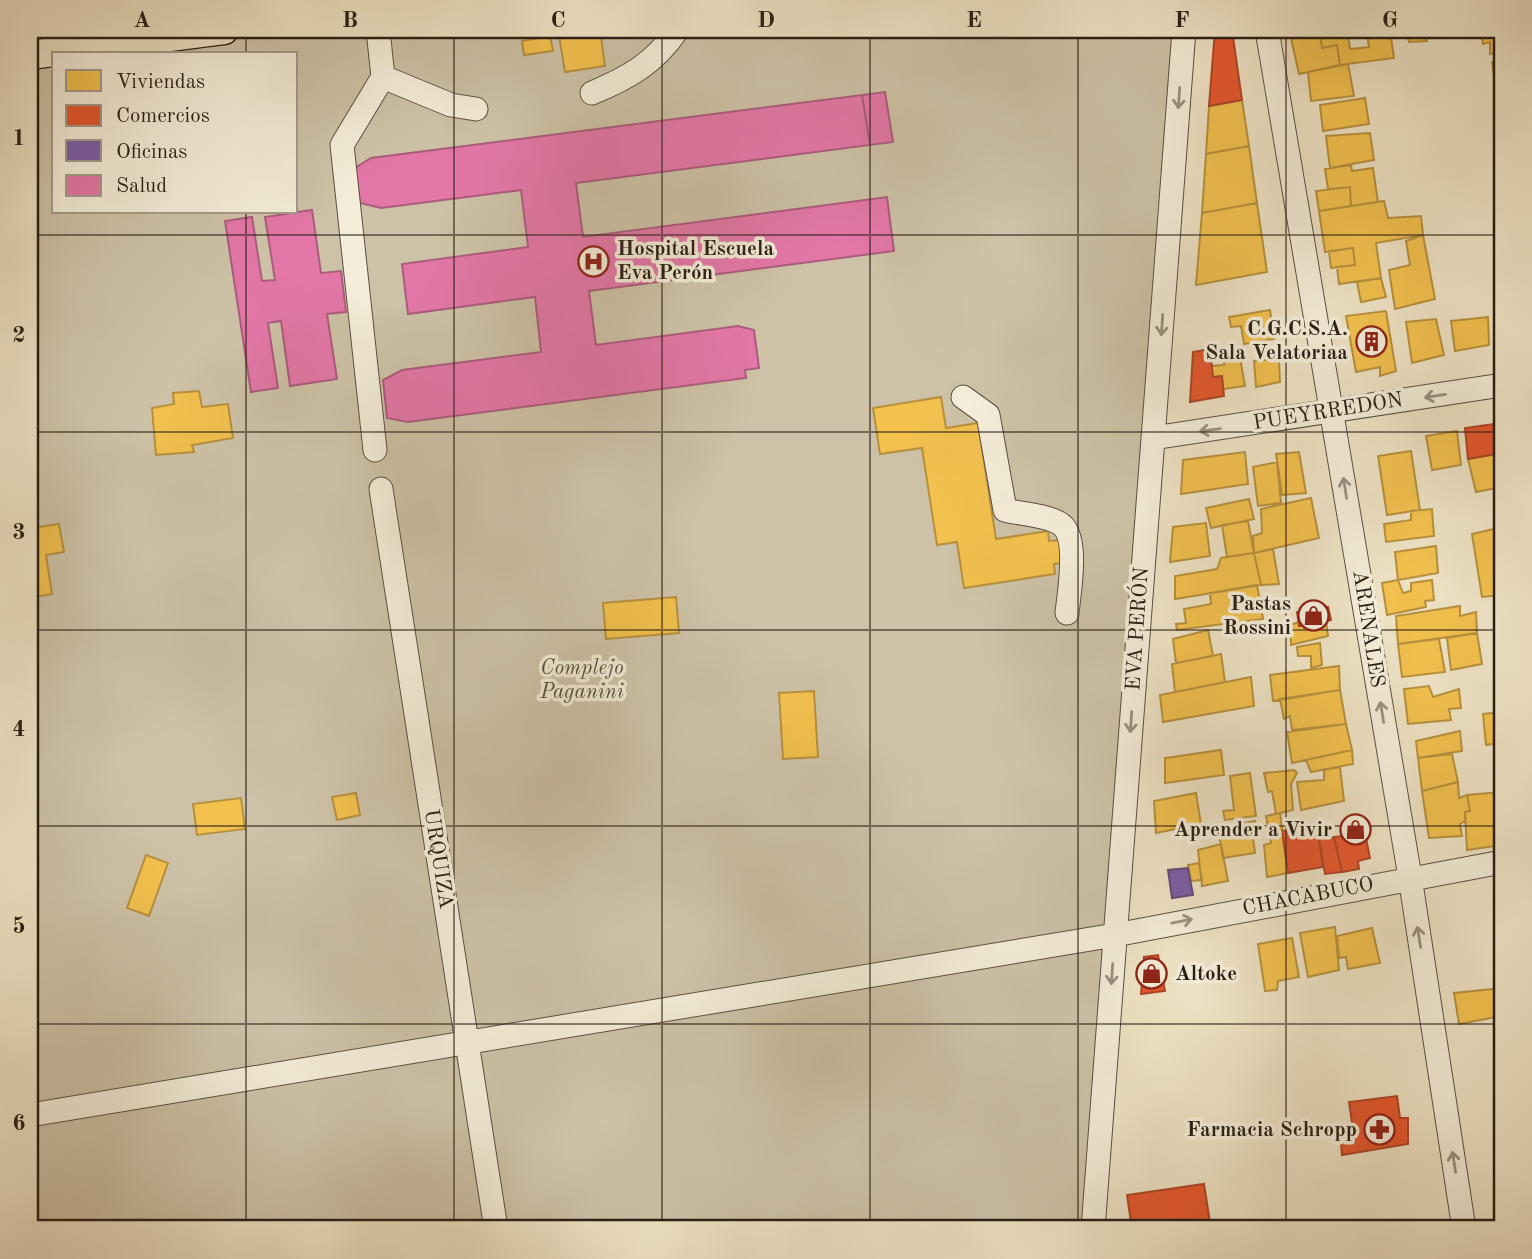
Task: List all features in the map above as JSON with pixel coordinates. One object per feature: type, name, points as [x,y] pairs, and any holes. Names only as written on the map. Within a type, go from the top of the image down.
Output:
[{"type":"main road","points":[[30,55],[74,40],[224,30]]},
{"type":"street","points":[[375,450],[342,145],[383,77],[378,30]]},
{"type":"street","points":[[592,93],[631,77],[664,49],[677,30]]},
{"type":"street","name":"EVA PERÓN","points":[[1093,1229],[1184,30]]},
{"type":"street","name":"ARENALES","points":[[1267,30],[1410,877],[1464,1229]]},
{"type":"street","points":[[383,77],[451,105],[476,109]]},
{"type":"street","name":"PUEYRREDON","points":[[1153,438],[1502,385]]},
{"type":"street","points":[[963,397],[988,415],[1005,510],[1060,523],[1070,536],[1071,574],[1067,613]]},
{"type":"street","name":"URQUIZA","points":[[381,489],[496,1229]]},
{"type":"street","name":"CHACABUCO","points":[[30,1115],[1115,934],[1502,862]]},
{"type":"green space","name":"Complejo Paganini","points":[[224,30],[1184,30],[1093,1229],[30,1229],[30,55],[52,52],[52,214],[298,214],[298,52],[53,52]]},
{"type":"building: Viviendas","points":[[600,30],[605,66],[565,72],[559,36]]},
{"type":"building: Viviendas","points":[[1290,30],[1349,30],[1291,38]]},
{"type":"building: Viviendas","points":[[1347,30],[1350,49],[1369,47],[1367,34],[1390,30],[1394,58],[1340,65],[1337,45],[1322,48],[1320,34]]},
{"type":"building: Viviendas","points":[[1406,30],[1426,30],[1427,41],[1409,42]]},
{"type":"building: Viviendas","points":[[1481,30],[1502,30],[1502,52],[1490,54],[1490,42],[1483,44]]},
{"type":"building: Viviendas","points":[[1320,34],[1322,48],[1337,45],[1340,65],[1299,74],[1291,38]]},
{"type":"building: Viviendas","points":[[550,36],[553,51],[524,55],[522,41]]},
{"type":"building: Viviendas","points":[[1502,52],[1502,96],[1497,97],[1492,62],[1498,59],[1497,53]]},
{"type":"building: Viviendas","points":[[1348,64],[1354,96],[1311,101],[1308,72]]},
{"type":"building: Viviendas","points":[[1502,96],[1502,142],[1497,97]]},
{"type":"building: Viviendas","points":[[1365,98],[1369,124],[1323,131],[1320,105]]},
{"type":"building: Viviendas","points":[[1242,100],[1249,146],[1206,154],[1209,106]]},
{"type":"building: Viviendas","points":[[1370,133],[1374,160],[1330,168],[1326,136]]},
{"type":"building: Viviendas","points":[[1249,146],[1257,203],[1202,213],[1206,154]]},
{"type":"building: Viviendas","points":[[1351,165],[1352,171],[1373,168],[1378,202],[1351,206],[1350,187],[1328,189],[1325,169]]},
{"type":"building: Viviendas","points":[[1350,187],[1351,206],[1319,211],[1316,191]]},
{"type":"building: Viviendas","points":[[1384,201],[1388,218],[1421,216],[1423,235],[1376,243],[1381,278],[1339,284],[1337,267],[1355,265],[1353,248],[1325,252],[1319,211]]},
{"type":"building: Viviendas","points":[[1257,203],[1267,272],[1196,285],[1202,213]]},
{"type":"building: Viviendas","points":[[1423,235],[1435,299],[1395,309],[1389,270],[1410,265],[1406,241]]},
{"type":"building: Viviendas","points":[[1353,248],[1355,265],[1331,268],[1329,251]]},
{"type":"building: Viviendas","points":[[1381,278],[1386,297],[1361,302],[1357,282]]},
{"type":"building: Viviendas","points":[[1270,310],[1274,339],[1244,344],[1241,326],[1231,327],[1229,317]]},
{"type":"building: Viviendas","name":"C.G.C.S.A. Sala Velatoriaa","points":[[1386,311],[1396,371],[1380,376],[1380,367],[1356,372],[1346,316]]},
{"type":"building: Viviendas","points":[[1488,317],[1489,345],[1455,351],[1451,321]]},
{"type":"building: Viviendas","points":[[1436,319],[1444,355],[1412,363],[1406,322]]},
{"type":"building: Viviendas","points":[[1239,352],[1245,386],[1223,389],[1222,376],[1213,377],[1211,366],[1224,365],[1225,357]]},
{"type":"building: Viviendas","points":[[1279,359],[1280,382],[1256,387],[1254,361]]},
{"type":"building: Viviendas","points":[[199,391],[202,407],[228,404],[233,438],[192,445],[194,452],[156,455],[152,408],[174,404],[173,393]]},
{"type":"building: Viviendas","points":[[941,397],[946,428],[978,423],[996,539],[1048,531],[1049,541],[1059,540],[1063,563],[1054,564],[1055,574],[964,588],[957,542],[937,545],[922,448],[880,454],[873,408]]},
{"type":"building: Viviendas","points":[[1457,431],[1461,465],[1432,470],[1426,436]]},
{"type":"building: Viviendas","points":[[1411,451],[1420,510],[1387,515],[1378,456]]},
{"type":"building: Viviendas","points":[[1245,452],[1248,484],[1181,494],[1183,460]]},
{"type":"building: Viviendas","points":[[1299,452],[1306,493],[1282,495],[1276,454]]},
{"type":"building: Viviendas","points":[[1502,453],[1502,487],[1476,492],[1468,459]]},
{"type":"building: Viviendas","points":[[1277,462],[1281,503],[1258,506],[1253,467]]},
{"type":"building: Viviendas","points":[[1311,498],[1319,538],[1254,553],[1253,536],[1262,533],[1261,509]]},
{"type":"building: Viviendas","points":[[1249,499],[1254,519],[1211,528],[1206,508]]},
{"type":"building: Viviendas","points":[[1432,509],[1434,536],[1386,542],[1384,524],[1411,520],[1411,511]]},
{"type":"building: Viviendas","points":[[37,520],[38,527],[59,524],[64,552],[46,555],[52,594],[30,598],[30,521]]},
{"type":"building: Viviendas","points":[[1248,521],[1254,553],[1227,557],[1222,525]]},
{"type":"building: Viviendas","points":[[1206,523],[1210,556],[1170,562],[1173,527]]},
{"type":"building: Viviendas","points":[[1502,527],[1501,595],[1482,597],[1472,534]]},
{"type":"building: Viviendas","points":[[1436,546],[1438,573],[1398,580],[1395,552]]},
{"type":"building: Viviendas","points":[[1273,549],[1279,584],[1261,585],[1254,553]]},
{"type":"building: Viviendas","points":[[1254,553],[1261,585],[1175,599],[1175,576],[1217,569],[1221,558]]},
{"type":"building: Viviendas","points":[[1398,580],[1403,593],[1411,591],[1411,583],[1432,580],[1434,600],[1425,601],[1426,607],[1387,615],[1382,583]]},
{"type":"building: Viviendas","points":[[1257,585],[1263,619],[1177,630],[1176,624],[1186,623],[1184,609],[1211,604],[1210,593]]},
{"type":"building: Viviendas","points":[[676,597],[679,633],[606,639],[603,603]]},
{"type":"building: Viviendas","points":[[1460,606],[1460,616],[1476,612],[1477,633],[1398,644],[1396,616]]},
{"type":"building: Viviendas","points":[[1326,621],[1328,636],[1291,645],[1290,625]]},
{"type":"building: Viviendas","points":[[1208,630],[1213,656],[1176,663],[1173,639]]},
{"type":"building: Viviendas","points":[[1477,633],[1482,664],[1451,670],[1447,638]]},
{"type":"building: Viviendas","points":[[1439,639],[1445,672],[1402,677],[1398,644]]},
{"type":"building: Viviendas","points":[[1320,643],[1322,665],[1311,668],[1311,656],[1298,656],[1297,647]]},
{"type":"building: Viviendas","points":[[1221,654],[1225,682],[1175,692],[1172,664]]},
{"type":"building: Viviendas","points":[[1339,666],[1340,690],[1273,701],[1270,675]]},
{"type":"building: Viviendas","points":[[1251,677],[1254,706],[1163,722],[1160,695]]},
{"type":"building: Viviendas","points":[[1429,686],[1433,697],[1459,689],[1461,708],[1449,709],[1451,720],[1408,724],[1404,689]]},
{"type":"building: Viviendas","points":[[1340,690],[1346,724],[1292,730],[1290,716],[1284,719],[1280,699]]},
{"type":"building: Viviendas","points":[[814,691],[818,757],[783,759],[779,693]]},
{"type":"building: Viviendas","points":[[1502,712],[1502,743],[1486,745],[1483,714]]},
{"type":"building: Viviendas","points":[[1346,724],[1352,750],[1292,763],[1287,732]]},
{"type":"building: Viviendas","points":[[1460,731],[1462,751],[1418,758],[1416,741]]},
{"type":"building: Viviendas","points":[[1221,750],[1224,775],[1165,783],[1165,758]]},
{"type":"building: Viviendas","points":[[1352,750],[1353,764],[1311,772],[1306,760]]},
{"type":"building: Viviendas","points":[[1452,754],[1458,782],[1422,791],[1418,758]]},
{"type":"building: Viviendas","points":[[1340,767],[1344,801],[1301,810],[1297,782],[1324,780],[1324,770]]},
{"type":"building: Viviendas","points":[[1294,770],[1297,773],[1291,784],[1293,810],[1276,814],[1272,791],[1268,792],[1264,773]]},
{"type":"building: Viviendas","points":[[1250,773],[1256,816],[1225,820],[1223,811],[1234,810],[1230,776]]},
{"type":"building: Viviendas","points":[[1458,782],[1459,798],[1467,795],[1470,811],[1465,812],[1465,821],[1460,824],[1462,836],[1429,838],[1422,791]]},
{"type":"building: Viviendas","points":[[1501,792],[1502,845],[1467,850],[1465,812],[1470,811],[1467,795]]},
{"type":"building: Viviendas","points":[[356,793],[360,815],[337,820],[332,797]]},
{"type":"building: Viviendas","points":[[1196,793],[1201,824],[1156,833],[1154,801]]},
{"type":"building: Viviendas","points":[[241,798],[245,829],[197,835],[193,804]]},
{"type":"building: Viviendas","points":[[1280,813],[1288,873],[1267,877],[1264,845],[1271,843],[1266,816]]},
{"type":"building: Viviendas","points":[[1255,821],[1256,829],[1252,830],[1255,853],[1223,858],[1218,828]]},
{"type":"building: Viviendas","points":[[1221,844],[1228,881],[1202,886],[1198,850]]},
{"type":"building: Viviendas","points":[[146,855],[168,863],[149,916],[127,908]]},
{"type":"building: Viviendas","points":[[1199,863],[1202,880],[1191,881],[1188,865]]},
{"type":"building: Viviendas","points":[[1335,927],[1339,970],[1308,977],[1300,933]]},
{"type":"building: Viviendas","points":[[1372,928],[1380,963],[1348,969],[1346,957],[1339,958],[1337,936]]},
{"type":"building: Viviendas","points":[[1292,938],[1299,977],[1278,981],[1277,990],[1265,991],[1258,944]]},
{"type":"building: Viviendas","points":[[1502,988],[1502,1016],[1459,1024],[1454,993]]},
{"type":"building: Comercios","points":[[1215,30],[1232,30],[1242,100],[1209,106]]},
{"type":"building: Comercios","points":[[1210,349],[1213,377],[1222,376],[1224,396],[1190,402],[1193,352]]},
{"type":"building: Comercios","points":[[1502,423],[1502,453],[1468,459],[1465,428]]},
{"type":"building: Comercios","name":"Pastas Rossini","points":[[1328,607],[1331,620],[1299,626],[1297,612]]},
{"type":"building: Comercios","points":[[1317,826],[1323,867],[1288,873],[1282,831]]},
{"type":"building: Comercios","points":[[1365,833],[1370,858],[1358,861],[1359,869],[1342,872],[1334,837]]},
{"type":"building: Comercios","points":[[1334,837],[1342,872],[1325,874],[1319,839]]},
{"type":"building: Comercios","name":"Altoke","points":[[1158,955],[1165,991],[1141,994],[1144,957]]},
{"type":"building: Comercios","name":"Farmacia Schropp","points":[[1397,1096],[1400,1118],[1408,1118],[1408,1144],[1342,1155],[1341,1143],[1355,1143],[1349,1102]]},
{"type":"building: Comercios","points":[[1204,1184],[1211,1229],[1132,1229],[1127,1195]]},
{"type":"building: Oficinas","points":[[1188,868],[1193,895],[1172,898],[1168,870]]},
{"type":"building: Salud","points":[[885,92],[893,142],[870,145],[862,95]]},
{"type":"building: Salud","name":"Hospital Escuela Eva Perón","points":[[862,95],[870,145],[576,183],[583,237],[887,197],[894,251],[589,291],[596,345],[738,326],[754,330],[759,368],[745,370],[746,378],[408,422],[387,418],[383,380],[402,370],[541,352],[535,297],[408,314],[402,264],[528,247],[521,190],[381,208],[360,203],[355,168],[371,158]]},
{"type":"building: Salud","points":[[312,210],[321,273],[341,271],[346,312],[327,314],[337,379],[290,386],[281,321],[268,323],[278,388],[251,392],[225,221],[252,217],[262,281],[275,280],[265,217]]},
{"type":"place","name":"Hospital Escuela Eva Perón","points":[[594,261]]},
{"type":"place","name":"C.G.C.S.A. Sala Velatoriaa","points":[[1371,341]]},
{"type":"place","name":"Pastas Rossini","points":[[1314,616]]},
{"type":"place","name":"Aprender a Vivir","points":[[1355,830]]},
{"type":"place","name":"Altoke","points":[[1152,974]]},
{"type":"place","name":"Farmacia Schropp","points":[[1380,1130]]}]
